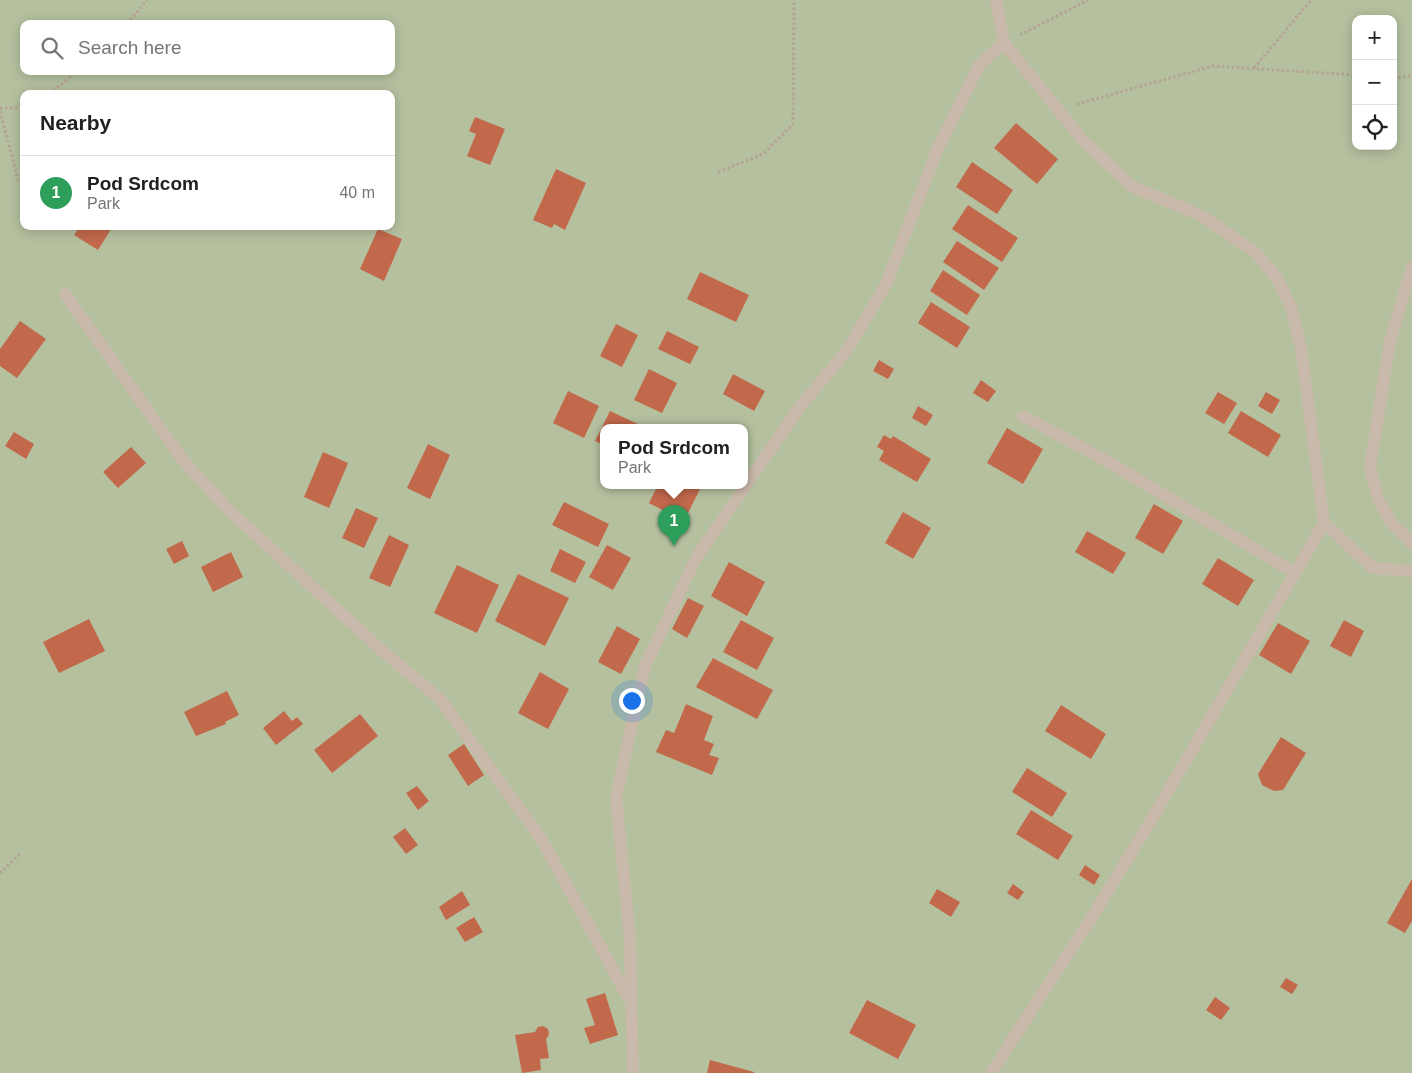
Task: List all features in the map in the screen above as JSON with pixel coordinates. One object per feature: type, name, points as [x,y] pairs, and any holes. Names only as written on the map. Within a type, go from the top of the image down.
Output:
[{"type":"lane","points":[[991,1073],[1097,910],[1324,523],[1301,348],[1291,308],[1277,278],[1255,252],[1200,215],[1131,186],[1081,138],[1004,43],[996,0]]},
{"type":"lane","points":[[748,482],[799,408],[848,349],[886,284],[938,148],[979,65],[1004,43]]},
{"type":"lane","points":[[1412,267],[1390,341],[1370,467],[1378,499],[1393,525],[1412,542]]},
{"type":"lane","points":[[65,294],[192,470],[232,513],[379,648],[440,700],[542,840],[630,1001]]},
{"type":"lane","points":[[1024,416],[1106,460],[1295,573]]},
{"type":"lane","points":[[633,1073],[630,939],[616,797],[644,666],[696,558],[743,489]]},
{"type":"lane","points":[[1324,523],[1373,568],[1412,572]]},
{"type":"path","points":[[130,20],[147,0]]},
{"type":"path","points":[[718,172],[763,154],[793,124],[794,0]]},
{"type":"path","points":[[1004,43],[1088,0]]},
{"type":"path","points":[[1253,68],[1311,0]]},
{"type":"path","points":[[1057,109],[1213,66],[1352,76]]},
{"type":"path","points":[[54,90],[73,75]]},
{"type":"path","points":[[1397,78],[1412,76]]},
{"type":"path","points":[[18,180],[0,109],[20,106]]},
{"type":"path","points":[[0,873],[21,853]]},
{"type":"green space","points":[[0,0],[1412,0],[1412,1073],[0,1073]]},
{"type":"building","points":[[475,117],[505,129],[490,165],[467,156],[476,134],[469,131]]},
{"type":"building","points":[[1016,123],[1058,159],[1037,184],[994,148]]},
{"type":"building","points":[[972,162],[1013,190],[997,214],[956,187]]},
{"type":"building","points":[[556,169],[586,183],[565,230],[554,224],[552,228],[533,220]]},
{"type":"building","points":[[968,205],[1018,238],[1002,262],[952,229]]},
{"type":"building","points":[[77,230],[110,230],[98,250],[74,235]]},
{"type":"building","points":[[378,230],[402,239],[384,281],[360,269]]},
{"type":"building","points":[[957,241],[999,268],[984,290],[943,262]]},
{"type":"building","points":[[943,270],[980,295],[967,315],[930,291]]},
{"type":"building","points":[[700,272],[749,295],[736,322],[687,299]]},
{"type":"building","points":[[931,302],[970,327],[957,348],[918,323]]},
{"type":"building","points":[[20,321],[46,339],[17,378],[0,366],[0,349]]},
{"type":"building","points":[[616,324],[638,335],[622,367],[600,356]]},
{"type":"building","points":[[667,331],[699,347],[690,364],[658,349]]},
{"type":"building","points":[[879,360],[894,369],[888,379],[873,371]]},
{"type":"building","points":[[649,369],[677,383],[662,413],[634,400]]},
{"type":"building","points":[[733,374],[765,391],[754,411],[723,394]]},
{"type":"building","points":[[981,380],[996,391],[988,402],[973,393]]},
{"type":"building","points":[[568,391],[599,406],[584,438],[553,423]]},
{"type":"building","points":[[1218,392],[1237,403],[1224,424],[1205,413]]},
{"type":"building","points":[[1266,392],[1280,400],[1272,414],[1258,406]]},
{"type":"building","points":[[918,406],[933,415],[926,426],[912,418]]},
{"type":"building","points":[[610,411],[638,424],[604,424]]},
{"type":"building","points":[[1241,411],[1281,435],[1268,457],[1228,433]]},
{"type":"building","points":[[1007,428],[1043,449],[1023,484],[987,463]]},
{"type":"building","points":[[600,431],[600,443],[595,441]]},
{"type":"building","points":[[14,432],[34,444],[26,459],[5,446]]},
{"type":"building","points":[[884,435],[891,439],[893,436],[931,459],[917,482],[879,460],[884,451],[877,447]]},
{"type":"building","points":[[428,444],[450,455],[430,499],[407,488]]},
{"type":"building","points":[[131,447],[146,463],[118,488],[103,472]]},
{"type":"building","points":[[323,452],[348,463],[329,508],[304,497]]},
{"type":"building","points":[[656,489],[700,489],[684,521],[649,503]]},
{"type":"building","points":[[564,502],[609,524],[598,547],[552,525]]},
{"type":"building","points":[[1154,504],[1183,521],[1163,554],[1135,538]]},
{"type":"building","points":[[356,508],[378,518],[364,548],[342,538]]},
{"type":"building","points":[[903,512],[931,528],[913,559],[885,543]]},
{"type":"building","points":[[1087,531],[1126,553],[1113,574],[1075,552]]},
{"type":"building","points":[[389,535],[409,545],[390,587],[369,578]]},
{"type":"building","points":[[182,541],[189,556],[174,564],[166,549]]},
{"type":"building","points":[[607,545],[631,558],[613,590],[589,577]]},
{"type":"building","points":[[560,549],[586,562],[575,583],[550,571]]},
{"type":"building","points":[[231,552],[243,577],[213,592],[201,567]]},
{"type":"building","points":[[1218,558],[1254,580],[1238,606],[1202,584]]},
{"type":"building","points":[[729,562],[765,582],[747,616],[711,596]]},
{"type":"building","points":[[457,565],[499,585],[477,633],[434,613]]},
{"type":"building","points":[[518,574],[569,598],[545,646],[495,621]]},
{"type":"building","points":[[688,598],[704,606],[687,638],[672,629]]},
{"type":"building","points":[[89,619],[105,651],[59,673],[43,642]]},
{"type":"building","points":[[741,620],[774,638],[757,670],[723,652]]},
{"type":"building","points":[[1344,620],[1364,631],[1351,657],[1330,646]]},
{"type":"building","points":[[1278,623],[1310,641],[1291,674],[1259,655]]},
{"type":"building","points":[[617,626],[640,639],[621,674],[598,662]]},
{"type":"building","points":[[713,658],[773,690],[757,719],[696,687]]},
{"type":"building","points":[[540,672],[569,689],[548,729],[518,713]]},
{"type":"building","points":[[227,691],[239,715],[225,722],[226,724],[196,736],[184,712]]},
{"type":"building","points":[[686,704],[713,716],[704,740],[714,744],[709,755],[719,758],[712,775],[656,752],[666,730],[674,733]]},
{"type":"building","points":[[1061,705],[1106,734],[1091,759],[1045,731]]},
{"type":"building","points":[[284,711],[292,721],[297,717],[303,724],[276,745],[263,728]]},
{"type":"building","points":[[360,714],[378,736],[332,773],[314,750]]},
{"type":"building","points":[[1281,737],[1306,753],[1283,790],[1274,791],[1262,785],[1258,774]]},
{"type":"building","points":[[464,744],[484,775],[468,786],[448,755]]},
{"type":"building","points":[[1027,768],[1067,793],[1052,817],[1012,792]]},
{"type":"building","points":[[417,786],[429,801],[418,810],[406,793]]},
{"type":"building","points":[[1031,810],[1073,836],[1058,860],[1016,834]]},
{"type":"building","points":[[405,828],[418,845],[406,854],[393,837]]},
{"type":"building","points":[[1085,865],[1100,875],[1094,885],[1079,875]]},
{"type":"building","points":[[1412,879],[1412,921],[1405,933],[1387,923]]},
{"type":"building","points":[[1013,884],[1024,892],[1018,900],[1007,893]]},
{"type":"building","points":[[937,889],[960,902],[951,917],[929,903]]},
{"type":"building","points":[[462,891],[470,905],[446,920],[439,907]]},
{"type":"building","points":[[474,917],[483,932],[465,942],[456,928]]},
{"type":"building","points":[[1286,978],[1298,985],[1292,994],[1280,987]]},
{"type":"building","points":[[605,993],[618,1035],[590,1044],[584,1028],[595,1025],[586,999]]},
{"type":"building","points":[[1215,997],[1230,1008],[1221,1020],[1206,1010]]},
{"type":"building","points":[[867,1000],[916,1025],[898,1059],[849,1033]]},
{"type":"building","points":[[543,1026],[548,1029],[549,1035],[546,1039],[549,1058],[540,1059],[541,1070],[522,1073],[515,1035],[535,1032],[538,1027]]},
{"type":"building","points":[[710,1060],[754,1072],[754,1073],[707,1073]]},
{"type":"place","name":"Pod Srdcom","points":[[674,546]]}]
